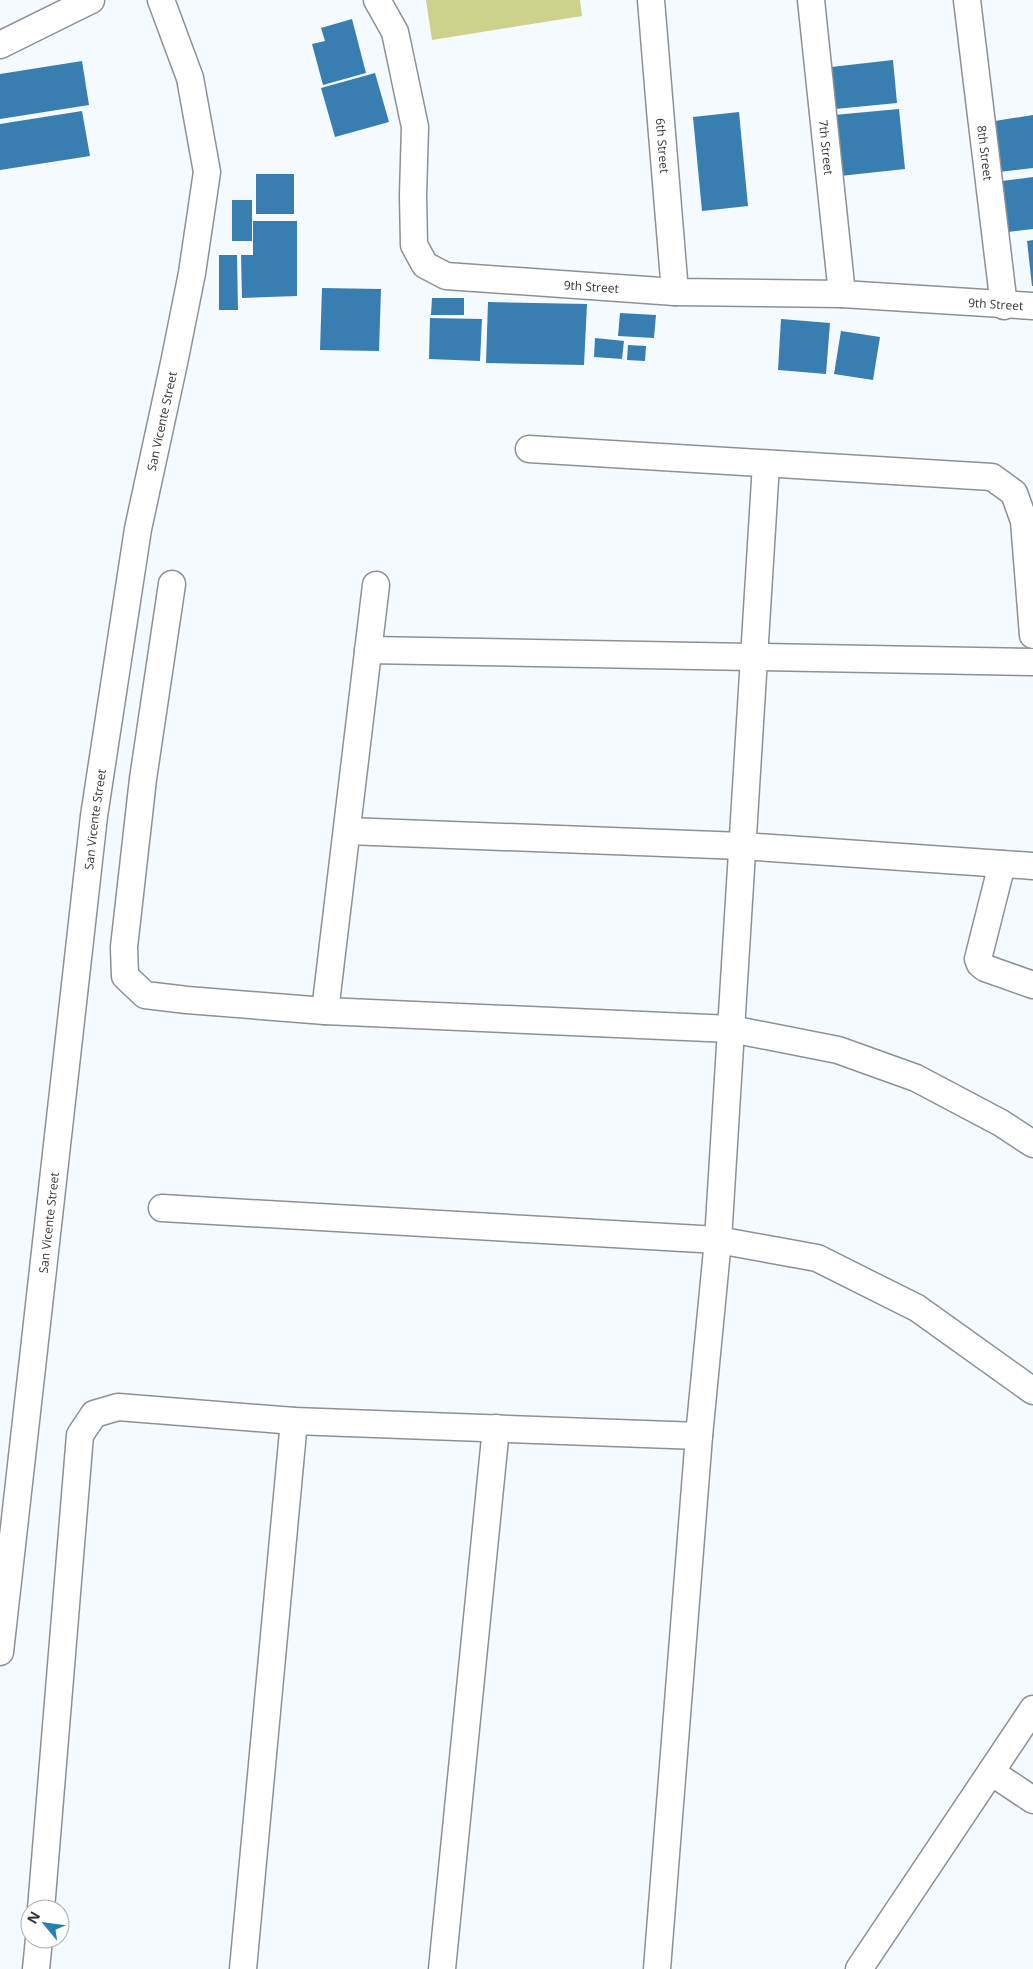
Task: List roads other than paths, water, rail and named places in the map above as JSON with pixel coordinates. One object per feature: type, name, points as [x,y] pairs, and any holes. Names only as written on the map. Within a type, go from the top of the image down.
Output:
[{"type":"street","points":[[0,45],[91,0]]},
{"type":"street","name":"San Vicente Street","points":[[0,1652],[94,816],[138,529],[192,273],[207,172],[190,78],[161,0]]},
{"type":"street","name":"9th Street","points":[[377,0],[395,32],[415,127],[414,245],[425,265],[446,276],[675,292],[842,294],[1004,306],[1033,306]]},
{"type":"street","name":"6th Street","points":[[651,0],[675,292]]},
{"type":"street","name":"7th Street","points":[[811,0],[842,294]]},
{"type":"street","name":"8th Street","points":[[967,0],[1004,306]]},
{"type":"street","points":[[529,449],[992,477],[1014,493],[1024,521],[1033,635]]},
{"type":"street","points":[[657,1969],[699,1436],[718,1240],[766,464]]},
{"type":"street","points":[[172,584],[143,779],[124,947],[124,976],[145,995],[324,1011],[731,1029],[838,1050],[916,1078],[1001,1123],[1033,1144]]},
{"type":"street","points":[[324,1011],[376,585]]},
{"type":"street","points":[[368,650],[1033,662]]},
{"type":"street","points":[[347,831],[742,846],[1033,866]]},
{"type":"street","points":[[1002,864],[978,959],[984,968],[1033,985]]},
{"type":"street","points":[[162,1208],[718,1240],[817,1258],[917,1308],[1033,1391]]},
{"type":"street","points":[[42,1899],[80,1435],[94,1414],[118,1407],[294,1421],[699,1436]]},
{"type":"street","points":[[242,1969],[294,1421]]},
{"type":"street","points":[[442,1969],[496,1428]]},
{"type":"street","points":[[859,1969],[1033,1709]]},
{"type":"street","points":[[991,1772],[1033,1800]]},
{"type":"street","points":[[36,1969],[38,1949]]}]
